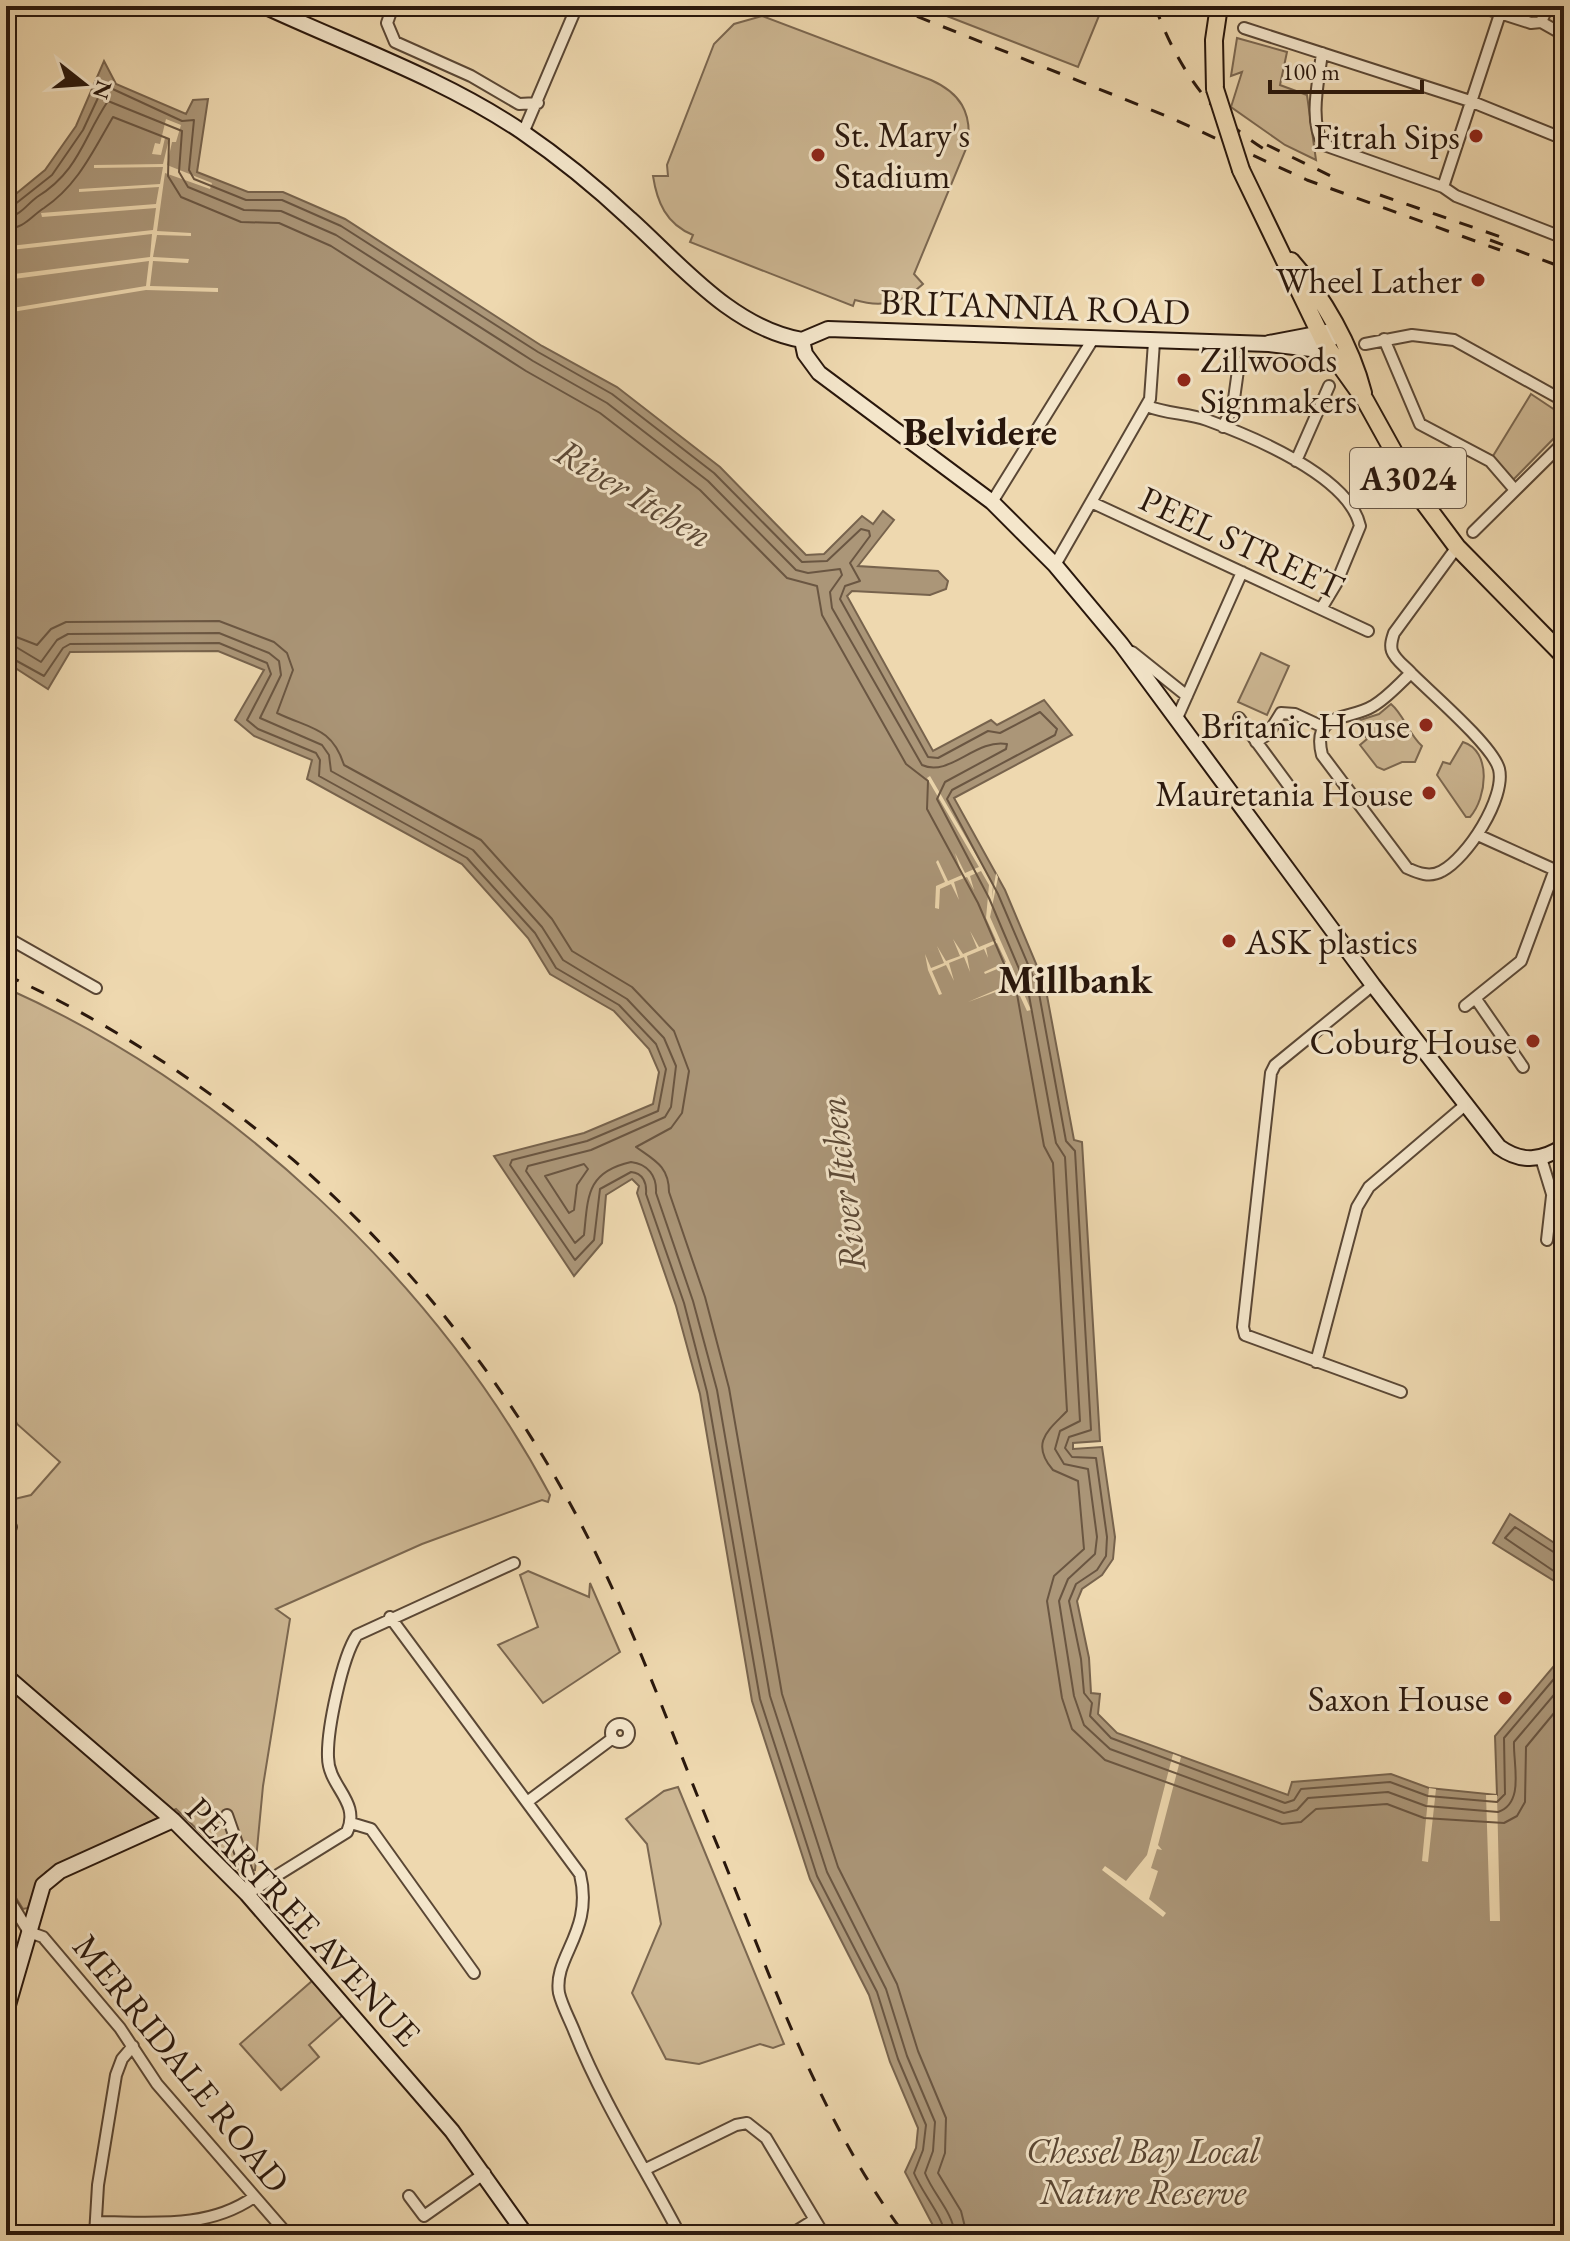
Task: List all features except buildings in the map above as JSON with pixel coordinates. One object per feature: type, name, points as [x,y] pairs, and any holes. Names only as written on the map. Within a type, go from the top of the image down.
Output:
[{"type":"main road","name":"A3024","points":[[1219,6],[1214,40],[1215,89],[1241,170],[1282,251],[1328,336],[1356,364],[1365,400],[1416,492],[1457,547],[1564,656]]},
{"type":"street","points":[[6,17],[17,6]]},
{"type":"street","points":[[264,6],[458,94],[523,133],[631,219],[718,299],[767,330],[802,340],[805,354],[819,373],[992,502],[1055,565],[1121,644],[1464,1106],[1508,1154],[1541,1158],[1564,1146]]},
{"type":"street","points":[[393,6],[387,23],[395,42],[471,76],[519,104],[538,103]]},
{"type":"street","points":[[523,133],[577,6]]},
{"type":"street","points":[[1478,6],[1531,23],[1541,22],[1564,35]]},
{"type":"street","points":[[1541,22],[1548,6]]},
{"type":"street","points":[[1443,187],[1500,14]]},
{"type":"street","points":[[1244,28],[1470,101],[1564,139]]},
{"type":"street","points":[[1322,53],[1316,99],[1320,140],[1324,145],[1443,187],[1456,196],[1564,238]]},
{"type":"street","name":"BRITANNIA ROAD","points":[[802,340],[828,329],[1269,344],[1328,336]]},
{"type":"street","points":[[1365,344],[1412,335],[1454,340],[1564,401]]},
{"type":"street","points":[[992,502],[1093,339]]},
{"type":"street","points":[[1384,339],[1420,424],[1490,461],[1515,490]]},
{"type":"street","points":[[1055,565],[1147,406],[1152,391],[1154,342]]},
{"type":"street","points":[[1223,427],[1233,406],[1239,363]]},
{"type":"street","points":[[1296,461],[1329,386]]},
{"type":"street","points":[[1147,406],[1171,414],[1200,418],[1223,427],[1326,478],[1356,514],[1360,526],[1336,584],[1321,609]]},
{"type":"street","points":[[1473,532],[1564,442]]},
{"type":"street","name":"PEEL STREET","points":[[1093,503],[1368,631]]},
{"type":"street","points":[[1411,673],[1374,706],[1339,717],[1323,727],[1319,744],[1322,755],[1407,868],[1420,874],[1440,873],[1480,836],[1496,792],[1498,767],[1490,753],[1392,653],[1394,633],[1457,547]]},
{"type":"street","points":[[1177,718],[1242,572]]},
{"type":"street","points":[[1121,644],[1187,696]]},
{"type":"street","points":[[1256,742],[1268,734],[1281,713],[1295,714],[1323,727]]},
{"type":"street","points":[[1239,718],[1289,786]]},
{"type":"street","points":[[1465,1006],[1521,961],[1559,873],[1480,836]]},
{"type":"street","points":[[6,937],[96,988]]},
{"type":"street","points":[[1373,985],[1275,1065],[1271,1073],[1245,1335],[1401,1392]]},
{"type":"street","points":[[1476,999],[1523,1067]]},
{"type":"street","points":[[1316,1362],[1357,1207],[1369,1187],[1464,1106]]},
{"type":"street","points":[[1541,1158],[1552,1194],[1547,1240]]},
{"type":"street","points":[[1552,1194],[1564,1206]]},
{"type":"street","points":[[227,1815],[250,1891],[347,1832],[351,1823],[351,1806],[331,1773],[328,1757],[343,1665],[357,1635],[390,1617],[514,1563]]},
{"type":"street","points":[[390,1617],[580,1874],[585,1896],[584,1915],[566,1961],[559,1992],[591,2074],[680,2235]]},
{"type":"street","name":"PEARTREE AVENUE","points":[[6,1676],[250,1891],[425,2098],[485,2173],[526,2235]]},
{"type":"street","points":[[527,1802],[613,1738]]},
{"type":"street","points":[[6,2012],[38,1896],[50,1878],[173,1820]]},
{"type":"street","points":[[351,1823],[371,1829],[474,1973]]},
{"type":"street","name":"MERRIDALE ROAD","points":[[6,1895],[29,1932],[43,1937],[133,2046],[155,2082],[288,2235]]},
{"type":"street","points":[[95,2235],[116,2075],[122,2059],[133,2046]]},
{"type":"street","points":[[646,2169],[736,2125],[747,2123],[766,2138],[824,2235]]},
{"type":"street","points":[[409,2196],[426,2220],[485,2173]]},
{"type":"street","points":[[96,2222],[202,2220],[235,2211],[254,2197]]},
{"type":"street","points":[[790,2235],[814,2220]]},
{"type":"shaded area","points":[[921,6],[1103,6],[1078,67]]},
{"type":"shaded area","name":"St. Mary's Stadium","points":[[762,16],[931,80],[950,91],[962,105],[968,122],[968,144],[914,274],[923,284],[908,296],[874,304],[855,300],[853,306],[690,242],[693,235],[676,225],[664,211],[653,176],[668,176],[667,165],[714,44],[734,24]]},
{"type":"shaded area","points":[[1237,38],[1287,52],[1280,85],[1307,95],[1316,160],[1285,145],[1231,107],[1242,72],[1231,76]]},
{"type":"shaded area","points":[[1531,394],[1564,416],[1564,428],[1512,481],[1493,456]]},
{"type":"shaded area","points":[[1261,653],[1289,666],[1267,715],[1238,702]]},
{"type":"shaded area","points":[[1391,704],[1422,746],[1415,762],[1402,762],[1384,770],[1377,767],[1360,745],[1367,739],[1357,721],[1379,714]]},
{"type":"shaded area","points":[[1463,742],[1479,755],[1484,776],[1480,799],[1470,817],[1466,817],[1437,775],[1443,762],[1450,764]]},
{"type":"shaded area","points":[[6,988],[89,1030],[169,1079],[246,1136],[318,1198],[386,1266],[448,1339],[503,1416],[550,1495],[548,1502],[542,1500],[422,1544],[276,1609],[290,1619],[263,1786],[255,1870],[241,1872],[176,1809],[46,1872],[36,1884],[28,1908],[23,1909],[6,1882],[6,1501],[31,1495],[60,1462],[17,1424],[6,1399]]},
{"type":"shaded area","points":[[528,1571],[589,1597],[590,1583],[620,1652],[543,1703],[498,1645],[538,1627],[520,1575]]},
{"type":"shaded area","points":[[678,1787],[784,2044],[773,2048],[760,2044],[699,2064],[666,2059],[632,1993],[661,1924],[647,1844],[626,1819],[664,1791]]},
{"type":"shaded area","points":[[312,1981],[343,2015],[309,2045],[319,2057],[281,2090],[240,2044]]},
{"type":"water","name":"River Itchen","points":[[104,61],[116,84],[186,114],[193,100],[208,99],[197,172],[248,192],[283,192],[345,219],[542,346],[617,387],[720,467],[806,555],[824,554],[862,516],[873,524],[883,511],[894,520],[858,566],[938,571],[948,581],[946,589],[930,595],[852,591],[847,596],[933,751],[991,720],[997,725],[1044,700],[1072,735],[954,798],[1005,890],[1045,985],[1074,1140],[1082,1142],[1100,1441],[1073,1443],[1073,1449],[1102,1447],[1115,1537],[1113,1559],[1102,1575],[1082,1589],[1077,1601],[1089,1658],[1091,1693],[1100,1694],[1098,1714],[1117,1733],[1288,1795],[1292,1782],[1391,1774],[1429,1788],[1497,1795],[1495,1736],[1564,1654],[1564,2235],[938,2235],[905,2172],[916,2148],[918,2128],[890,2062],[869,1995],[810,1879],[752,1701],[700,1394],[676,1306],[637,1193],[639,1186],[632,1179],[606,1195],[602,1243],[574,1276],[494,1156],[584,1133],[653,1104],[659,1072],[649,1049],[614,1011],[550,974],[528,938],[462,864],[307,779],[312,760],[254,736],[235,720],[264,670],[218,651],[70,652],[48,689],[6,662],[6,202],[45,170],[76,126]]},
{"type":"water","points":[[1510,1514],[1559,1546],[1564,1541],[1564,1587],[1493,1543]]},
{"type":"pier","points":[[166,119],[181,125],[176,142],[172,142],[167,165],[212,183],[210,189],[165,173],[157,231],[191,233],[191,236],[157,235],[153,257],[189,259],[188,263],[153,261],[150,286],[218,288],[218,292],[146,290],[6,313],[6,309],[146,286],[149,261],[6,280],[6,275],[150,257],[152,234],[11,250],[10,246],[153,230],[156,208],[42,217],[41,213],[156,204],[159,187],[79,192],[79,189],[160,184],[163,167],[94,168],[94,165],[163,164],[169,139],[165,138],[161,155],[152,154],[155,143],[160,144]]},
{"type":"pier","points":[[930,776],[993,884],[992,898],[996,873],[998,877],[990,917],[1031,1010],[1027,1011],[1015,985],[968,1002],[1014,982],[1007,965],[984,972],[1006,962],[997,943],[986,948],[988,958],[984,949],[967,956],[970,972],[964,957],[949,963],[954,981],[946,965],[932,971],[942,994],[939,995],[928,970],[925,954],[931,968],[944,963],[937,946],[946,961],[960,956],[953,939],[963,954],[977,948],[970,931],[979,947],[996,940],[986,918],[989,885],[981,871],[970,876],[974,890],[967,877],[954,882],[959,900],[951,884],[940,889],[939,909],[935,908],[936,886],[945,882],[936,862],[938,860],[948,881],[962,875],[955,853],[965,873],[979,867],[927,778]]},
{"type":"pier","points":[[1173,1754],[1181,1757],[1158,1845],[1162,1850],[1157,1849],[1151,1868],[1158,1871],[1149,1899],[1166,1913],[1163,1917],[1102,1870],[1105,1866],[1126,1881],[1147,1855]]},
{"type":"pier","points":[[1429,1788],[1436,1789],[1428,1862],[1422,1861]]},
{"type":"pier","points":[[1486,1795],[1497,1795],[1500,1921],[1490,1921]]},
{"type":"railway","points":[[891,6],[1169,117],[1307,180],[1500,250]]},
{"type":"railway","points":[[1155,6],[1175,52],[1201,92],[1233,126],[1274,155]]},
{"type":"railway","points":[[1267,145],[1335,178]]},
{"type":"railway","points":[[1380,195],[1501,237]]},
{"type":"railway","points":[[1490,240],[1564,268]]},
{"type":"railway","points":[[6,975],[95,1020],[179,1072],[258,1131],[333,1196],[402,1266],[465,1342],[522,1423],[594,1550],[651,1679],[801,2051],[848,2146],[905,2235]]},
{"type":"place","name":"Fitrah Sips","points":[[1476,136]]},
{"type":"place","name":"St. Mary's Stadium","points":[[818,155]]},
{"type":"place","name":"Wheel Lather","points":[[1478,280]]},
{"type":"place","name":"Zillwoods Signmakers","points":[[1184,380]]},
{"type":"place","name":"Britanic House","points":[[1426,725]]},
{"type":"place","name":"Mauretania House","points":[[1429,793]]},
{"type":"place","name":"ASK plastics","points":[[1229,941]]},
{"type":"place","name":"Coburg House","points":[[1533,1041]]},
{"type":"place","name":"Saxon House","points":[[1505,1698]]},
{"type":"district","name":"Belvidere","points":[[980,431]]},
{"type":"district","name":"Millbank","points":[[1075,979]]},
{"type":"park label","name":"Chessel Bay Local Nature Reserve","points":[[1143,2170]]}]
